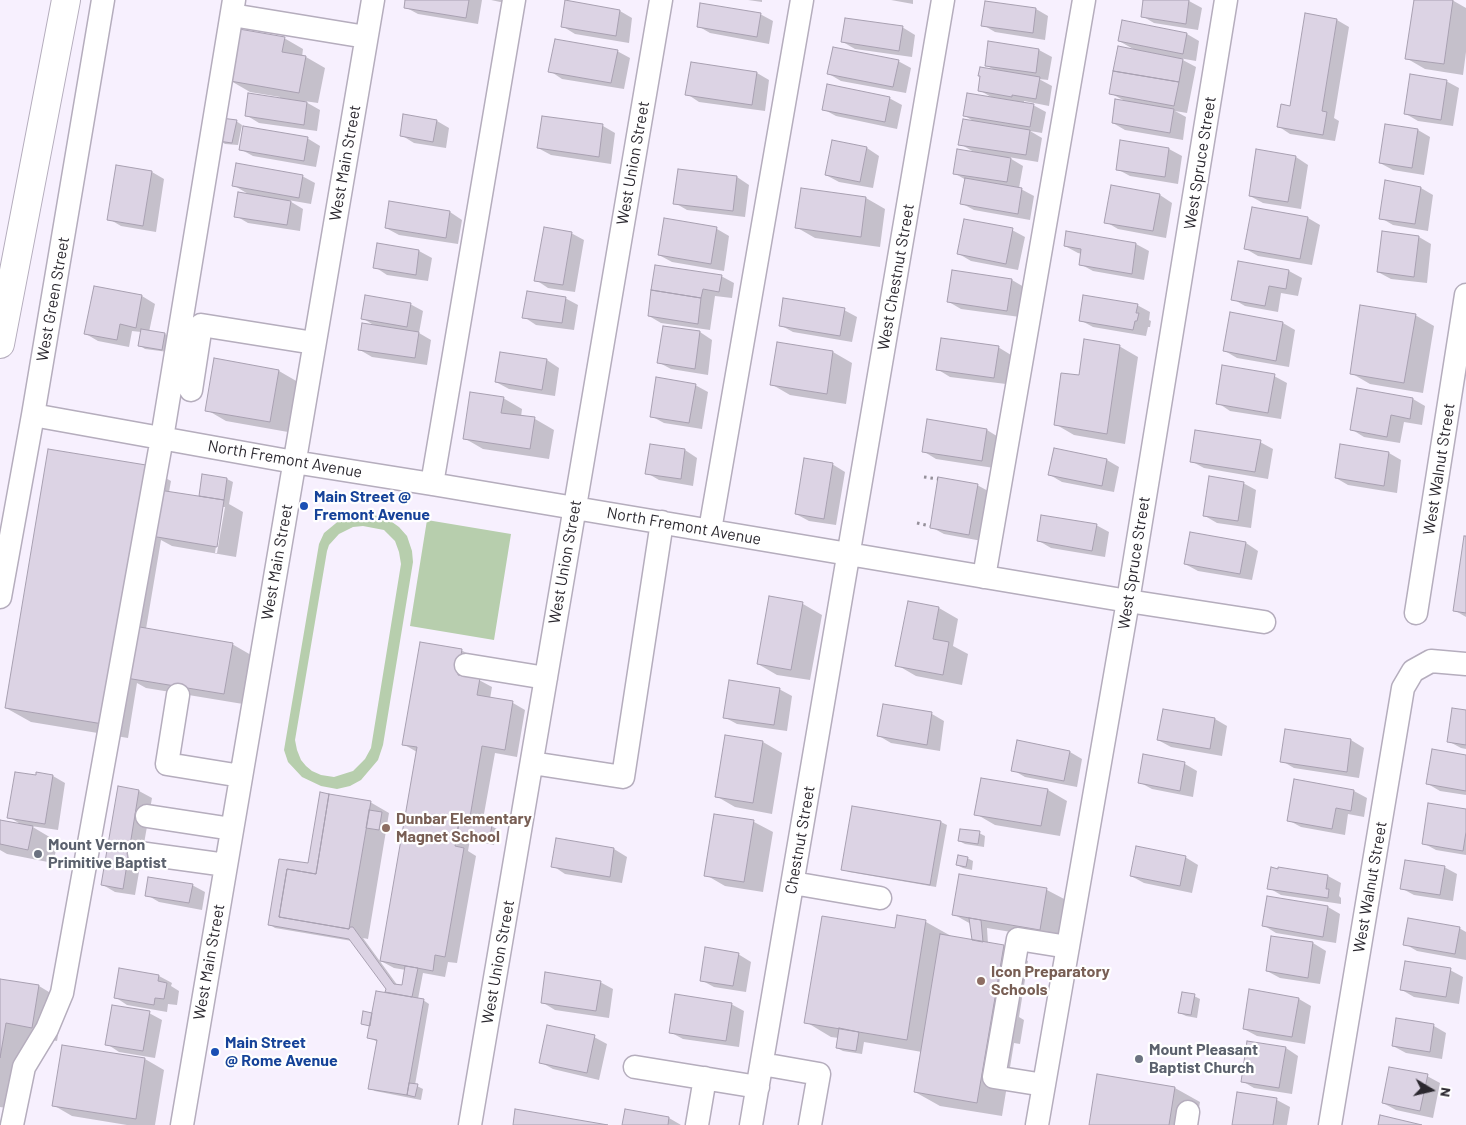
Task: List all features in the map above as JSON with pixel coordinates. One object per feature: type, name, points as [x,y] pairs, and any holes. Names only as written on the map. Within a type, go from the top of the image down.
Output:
[{"type":"highway","points":[[0,344],[66,0]]},
{"type":"street","name":"West Green Street","points":[[0,597],[33,415],[103,0]]},
{"type":"street","name":"West Main Street","points":[[182,1125],[373,0]]},
{"type":"street","points":[[432,484],[514,0]]},
{"type":"street","name":"West Union Street","points":[[470,1125],[661,0]]},
{"type":"street","points":[[710,530],[802,0]]},
{"type":"street","name":"West Chestnut Street","points":[[849,554],[943,0]]},
{"type":"street","points":[[984,577],[1084,0]]},
{"type":"street","name":"West Spruce Street","points":[[1037,1125],[1128,601],[1226,0]]},
{"type":"street","points":[[12,1125],[24,1067],[47,1029],[62,993],[162,438],[233,7],[366,37]]},
{"type":"street","name":"West Walnut Street","points":[[1416,614],[1466,295]]},
{"type":"street","points":[[191,390],[201,325],[314,342]]},
{"type":"street","name":"North Fremont Avenue","points":[[33,415],[294,462],[1264,622]]},
{"type":"street","points":[[532,763],[623,777],[662,522]]},
{"type":"street","name":"Chestnut Street","points":[[751,1125],[849,554]]},
{"type":"street","name":"West Walnut Street","points":[[1330,1125],[1403,688],[1413,671],[1431,661],[1466,664]]},
{"type":"street","points":[[466,666],[546,678]]},
{"type":"street","points":[[178,695],[167,764],[241,776]]},
{"type":"street","points":[[147,816],[232,829]]},
{"type":"street","points":[[139,853],[226,865]]},
{"type":"street","points":[[793,883],[880,898]]},
{"type":"street","points":[[1044,1085],[994,1077],[995,1067],[1018,939],[1068,947]]},
{"type":"street","points":[[762,1064],[819,1074],[810,1125]]},
{"type":"street","points":[[635,1067],[758,1086]]},
{"type":"street","points":[[697,1125],[705,1078]]},
{"type":"path","points":[[924,477],[938,479]]},
{"type":"path","points":[[917,523],[930,526]]},
{"type":"green space","points":[[365,514],[378,516],[399,527],[407,536],[413,562],[383,745],[378,760],[361,780],[350,786],[337,789],[321,786],[302,777],[288,762],[284,750],[319,544],[324,533],[341,519]],"holes":[[[363,526],[384,530],[395,541],[401,564],[371,748],[365,759],[353,771],[334,777],[321,775],[312,771],[301,760],[295,740],[327,551],[329,545],[339,534],[353,527]]]},
{"type":"green space","points":[[427,520],[511,534],[494,640],[410,626]]},
{"type":"building","points":[[405,0],[469,0],[466,18],[404,8]]},
{"type":"building","points":[[565,0],[620,10],[616,36],[561,27]]},
{"type":"building","points":[[1143,0],[1189,0],[1186,24],[1141,17]]},
{"type":"building","points":[[1414,0],[1453,0],[1444,64],[1405,59]]},
{"type":"building","points":[[985,1],[1036,8],[1033,33],[981,26]]},
{"type":"building","points":[[700,3],[761,13],[757,37],[697,27]]},
{"type":"building","points":[[1305,13],[1337,19],[1322,111],[1327,112],[1323,135],[1277,127],[1281,104],[1290,106]]},
{"type":"building","points":[[845,18],[903,26],[899,51],[841,42]]},
{"type":"building","points":[[1122,20],[1187,33],[1183,54],[1118,41]]},
{"type":"building","points":[[239,29],[285,37],[282,52],[306,56],[299,93],[230,81]]},
{"type":"building","points":[[555,39],[618,50],[611,83],[548,72]]},
{"type":"building","points":[[988,41],[1039,49],[1036,73],[985,66]]},
{"type":"building","points":[[1118,46],[1183,59],[1179,82],[1113,71]]},
{"type":"building","points":[[833,47],[899,60],[893,87],[827,74]]},
{"type":"building","points":[[691,62],[757,72],[752,105],[685,95]]},
{"type":"building","points":[[980,67],[1040,77],[1036,99],[978,91]]},
{"type":"building","points":[[1113,71],[1179,82],[1174,106],[1109,94]]},
{"type":"building","points":[[1410,74],[1447,80],[1441,120],[1404,114]]},
{"type":"building","points":[[827,84],[890,97],[885,122],[822,110]]},
{"type":"building","points":[[248,93],[307,102],[304,125],[245,116]]},
{"type":"building","points":[[967,93],[1034,104],[1030,127],[963,116]]},
{"type":"building","points":[[1115,99],[1174,109],[1170,133],[1112,123]]},
{"type":"building","points":[[403,114],[437,120],[433,142],[400,136]]},
{"type":"building","points":[[542,116],[603,124],[599,157],[537,148]]},
{"type":"building","points":[[221,118],[237,120],[232,143],[218,141]]},
{"type":"building","points":[[963,119],[1030,130],[1026,155],[958,145]]},
{"type":"building","points":[[1385,124],[1418,129],[1412,168],[1379,163]]},
{"type":"building","points":[[243,126],[308,137],[304,161],[239,150]]},
{"type":"building","points":[[832,140],[867,147],[860,182],[825,175]]},
{"type":"building","points":[[1120,140],[1169,148],[1165,177],[1116,170]]},
{"type":"building","points":[[957,149],[1011,158],[1007,182],[953,174]]},
{"type":"building","points":[[1256,149],[1296,156],[1288,202],[1249,196]]},
{"type":"building","points":[[236,163],[303,175],[299,198],[232,186]]},
{"type":"building","points":[[116,165],[152,171],[143,226],[107,220]]},
{"type":"building","points":[[678,169],[737,176],[733,211],[673,204]]},
{"type":"building","points":[[965,178],[1022,188],[1018,214],[960,204]]},
{"type":"building","points":[[1385,180],[1421,187],[1415,224],[1379,219]]},
{"type":"building","points":[[1111,185],[1160,194],[1153,231],[1104,223]]},
{"type":"building","points":[[801,188],[866,197],[861,237],[795,228]]},
{"type":"building","points":[[238,192],[291,201],[287,225],[234,217]]},
{"type":"building","points":[[389,201],[450,211],[446,238],[385,228]]},
{"type":"building","points":[[1252,207],[1308,217],[1300,259],[1244,249]]},
{"type":"building","points":[[664,218],[717,227],[711,264],[658,255]]},
{"type":"building","points":[[964,219],[1013,228],[1006,264],[957,254]]},
{"type":"building","points":[[544,227],[572,232],[563,285],[534,281]]},
{"type":"building","points":[[1066,231],[1136,243],[1132,274],[1079,265],[1081,249],[1064,246]]},
{"type":"building","points":[[1382,231],[1419,236],[1414,277],[1377,272]]},
{"type":"building","points":[[377,243],[419,250],[416,275],[373,268]]},
{"type":"building","points":[[1238,261],[1289,270],[1286,289],[1269,286],[1265,306],[1231,300]]},
{"type":"building","points":[[655,265],[722,275],[719,292],[703,289],[701,298],[651,290]]},
{"type":"building","points":[[952,270],[1012,279],[1007,311],[947,302]]},
{"type":"building","points":[[94,286],[142,295],[136,328],[120,324],[117,340],[84,334]]},
{"type":"building","points":[[651,290],[701,298],[698,324],[648,316]]},
{"type":"building","points":[[527,291],[566,297],[562,323],[522,318]]},
{"type":"building","points":[[365,295],[411,303],[407,327],[361,319]]},
{"type":"building","points":[[1083,295],[1138,304],[1136,313],[1139,313],[1133,330],[1079,321]]},
{"type":"building","points":[[783,298],[845,308],[840,336],[779,326]]},
{"type":"building","points":[[1360,305],[1416,314],[1404,383],[1350,374]]},
{"type":"building","points":[[1230,312],[1283,322],[1276,361],[1223,351]]},
{"type":"building","points":[[362,323],[419,332],[415,358],[358,350]]},
{"type":"building","points":[[663,326],[700,331],[695,369],[657,363]]},
{"type":"building","points":[[141,329],[165,333],[162,350],[138,346]]},
{"type":"building","points":[[941,338],[999,346],[994,378],[936,370]]},
{"type":"building","points":[[1084,339],[1120,345],[1107,434],[1054,425],[1061,373],[1079,375]]},
{"type":"building","points":[[777,342],[833,351],[827,394],[770,385]]},
{"type":"building","points":[[500,352],[547,359],[542,390],[495,382]]},
{"type":"building","points":[[214,358],[279,370],[270,422],[205,411]]},
{"type":"building","points":[[1222,365],[1275,374],[1268,413],[1216,404]]},
{"type":"building","points":[[656,377],[696,384],[689,423],[650,417]]},
{"type":"building","points":[[1357,388],[1413,398],[1410,419],[1391,415],[1387,437],[1350,430]]},
{"type":"building","points":[[470,392],[504,397],[501,413],[535,417],[530,449],[463,439]]},
{"type":"building","points":[[927,419],[987,429],[982,461],[922,452]]},
{"type":"building","points":[[1195,430],[1261,440],[1255,472],[1190,462]]},
{"type":"building","points":[[650,444],[685,449],[681,479],[645,474]]},
{"type":"building","points":[[1340,444],[1389,452],[1384,486],[1335,478]]},
{"type":"building","points":[[1054,448],[1107,459],[1102,486],[1048,475]]},
{"type":"building","points":[[48,449],[146,465],[103,724],[5,708]]},
{"type":"building","points":[[804,458],[833,463],[824,519],[795,514]]},
{"type":"building","points":[[202,474],[227,478],[224,500],[199,496]]},
{"type":"building","points":[[1209,476],[1244,482],[1238,521],[1203,516]]},
{"type":"building","points":[[938,477],[978,484],[969,535],[930,528]]},
{"type":"building","points":[[159,490],[224,500],[217,547],[151,536]]},
{"type":"building","points":[[1041,515],[1097,524],[1092,551],[1037,541]]},
{"type":"building","points":[[1190,532],[1246,542],[1240,574],[1184,564]]},
{"type":"building","points":[[1464,536],[1466,536],[1466,613],[1453,611]]},
{"type":"building","points":[[769,596],[803,602],[791,670],[757,664]]},
{"type":"building","points":[[908,601],[939,607],[933,639],[949,642],[943,675],[895,666]]},
{"type":"building","points":[[134,626],[233,643],[224,694],[126,678]]},
{"type":"building","points":[[420,642],[462,649],[458,675],[480,678],[477,695],[513,701],[505,750],[482,746],[469,823],[459,821],[455,846],[464,848],[445,957],[435,955],[433,971],[380,961],[417,747],[402,745]]},
{"type":"building","points":[[729,680],[780,688],[774,725],[723,718]]},
{"type":"building","points":[[883,704],[932,712],[927,745],[877,736]]},
{"type":"building","points":[[1452,708],[1466,710],[1466,745],[1447,742]]},
{"type":"building","points":[[1163,709],[1215,718],[1210,749],[1157,740]]},
{"type":"building","points":[[1285,729],[1351,739],[1347,772],[1280,762]]},
{"type":"building","points":[[725,735],[763,741],[753,803],[715,797]]},
{"type":"building","points":[[1017,740],[1070,751],[1064,781],[1011,771]]},
{"type":"building","points":[[1432,749],[1466,755],[1466,791],[1426,784]]},
{"type":"building","points":[[1143,754],[1185,762],[1180,791],[1138,783]]},
{"type":"building","points":[[15,772],[36,775],[36,772],[53,775],[45,824],[7,818]]},
{"type":"building","points":[[981,778],[1048,789],[1041,826],[974,815]]},
{"type":"building","points":[[1294,779],[1354,790],[1351,811],[1336,808],[1332,829],[1287,821]]},
{"type":"building","points":[[118,786],[139,790],[123,889],[101,885]]},
{"type":"building","points":[[320,792],[329,794],[316,874],[287,869],[279,917],[349,929],[353,927],[394,984],[402,985],[405,966],[418,968],[412,997],[385,992],[386,989],[349,939],[268,925],[279,859],[308,863]]},
{"type":"building","points":[[329,794],[371,801],[349,929],[279,917],[287,869],[316,874]]},
{"type":"building","points":[[1428,803],[1466,809],[1466,832],[1463,851],[1422,844]]},
{"type":"building","points":[[852,806],[941,821],[930,885],[841,870]]},
{"type":"building","points":[[369,810],[382,812],[379,830],[366,828]]},
{"type":"building","points":[[714,814],[754,820],[744,882],[704,876]]},
{"type":"building","points":[[0,820],[33,826],[28,850],[0,844]]},
{"type":"building","points":[[459,821],[492,825],[489,842],[457,837]]},
{"type":"building","points":[[960,829],[980,831],[978,844],[958,841]]},
{"type":"building","points":[[556,838],[614,848],[610,877],[551,867]]},
{"type":"building","points":[[1136,846],[1186,856],[1180,886],[1130,876]]},
{"type":"building","points":[[958,855],[968,857],[966,867],[956,865]]},
{"type":"building","points":[[1405,860],[1445,866],[1440,895],[1400,889]]},
{"type":"building","points":[[1271,867],[1328,875],[1326,889],[1329,889],[1328,898],[1267,889]]},
{"type":"building","points":[[959,874],[1047,888],[1040,930],[952,915]]},
{"type":"building","points":[[148,877],[193,884],[189,903],[145,896]]},
{"type":"building","points":[[1267,896],[1328,906],[1323,937],[1262,926]]},
{"type":"building","points":[[897,915],[926,920],[907,1040],[804,1023],[822,916],[895,928]]},
{"type":"building","points":[[969,918],[981,920],[983,942],[972,940]]},
{"type":"building","points":[[1408,918],[1460,927],[1455,954],[1403,945]]},
{"type":"building","points":[[940,934],[1004,945],[977,1103],[914,1092]]},
{"type":"building","points":[[1271,936],[1313,942],[1308,978],[1266,971]]},
{"type":"building","points":[[705,947],[739,953],[733,986],[700,981]]},
{"type":"building","points":[[1405,961],[1451,968],[1446,997],[1400,990]]},
{"type":"building","points":[[119,968],[159,975],[158,981],[167,983],[164,999],[155,998],[154,1005],[114,998]]},
{"type":"building","points":[[545,972],[601,981],[596,1011],[541,1003]]},
{"type":"building","points":[[0,979],[39,985],[32,1028],[6,1023],[0,1058]]},
{"type":"building","points":[[1249,989],[1299,998],[1292,1037],[1243,1029]]},
{"type":"building","points":[[376,991],[424,999],[407,1095],[368,1089],[377,1040],[367,1038]]},
{"type":"building","points":[[1182,992],[1195,994],[1191,1015],[1178,1013]]},
{"type":"building","points":[[675,994],[732,1003],[726,1041],[669,1033]]},
{"type":"building","points":[[112,1005],[150,1011],[143,1051],[105,1045]]},
{"type":"building","points":[[363,1011],[372,1013],[370,1026],[361,1024]]},
{"type":"building","points":[[1396,1018],[1434,1024],[1430,1052],[1392,1046]]},
{"type":"building","points":[[547,1025],[595,1035],[587,1073],[539,1063]]},
{"type":"building","points":[[839,1028],[859,1032],[856,1051],[836,1048]]},
{"type":"building","points":[[1247,1041],[1286,1047],[1279,1088],[1241,1082]]},
{"type":"building","points":[[62,1045],[145,1058],[136,1119],[52,1106]]},
{"type":"building","points":[[1389,1067],[1428,1074],[1420,1111],[1382,1103]]},
{"type":"building","points":[[1097,1074],[1175,1087],[1169,1125],[1089,1125]]},
{"type":"building","points":[[409,1083],[418,1084],[415,1097],[407,1095]]},
{"type":"building","points":[[1237,1092],[1277,1098],[1273,1125],[1232,1125]]},
{"type":"building","points":[[515,1109],[608,1125],[513,1125]]},
{"type":"building","points":[[625,1109],[669,1117],[668,1125],[622,1125]]},
{"type":"building","points":[[1380,1115],[1422,1125],[1378,1125]]},
{"type":"place","name":"Main Street @ Fremont Avenue","points":[[304,506]]},
{"type":"place","name":"Dunbar Elementary Magnet School","points":[[386,828]]},
{"type":"place","name":"Mount Vernon Primitive Baptist","points":[[38,854]]},
{"type":"place","name":"Icon Preparatory Schools","points":[[981,981]]},
{"type":"place","name":"Main Street @ Rome Avenue","points":[[215,1052]]},
{"type":"place","name":"Mount Pleasant Baptist Church","points":[[1139,1059]]}]
